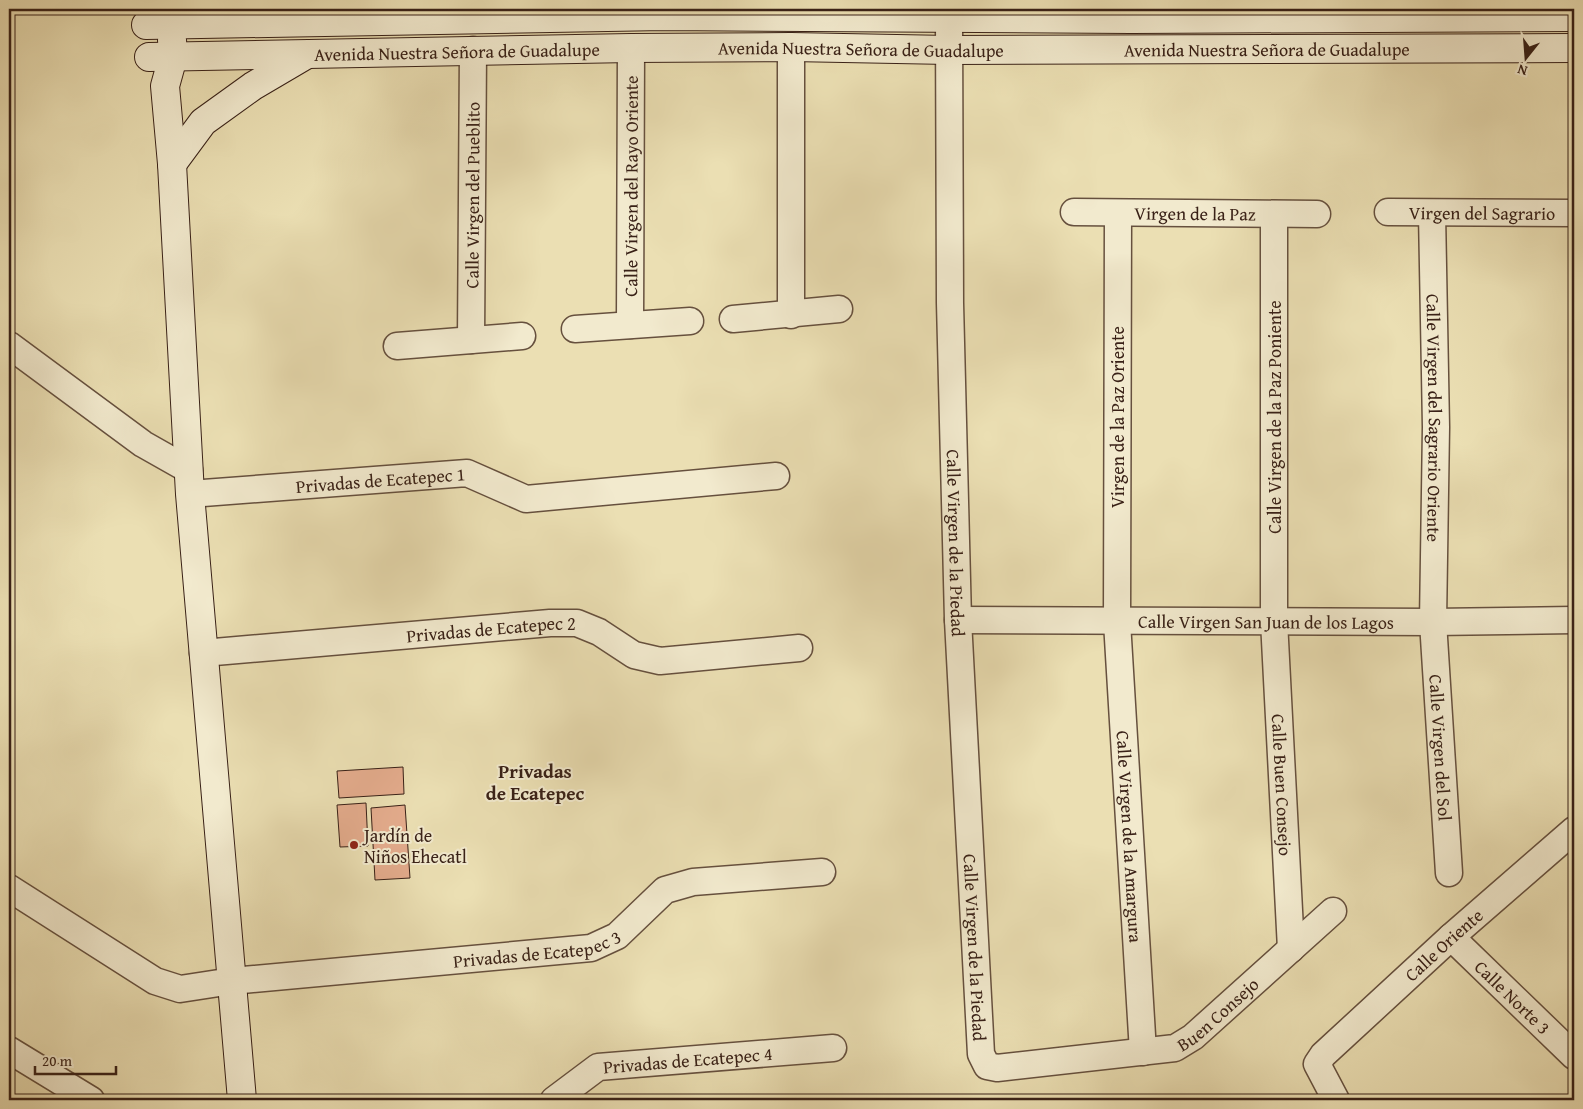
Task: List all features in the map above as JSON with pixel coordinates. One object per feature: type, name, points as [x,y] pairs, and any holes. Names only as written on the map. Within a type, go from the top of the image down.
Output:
[{"type":"street","name":"Avenida Nuestra Señora de Guadalupe","points":[[158,17],[664,12],[821,13],[949,18],[986,13],[1453,13],[1574,17]]},
{"type":"street","points":[[158,17],[172,164],[189,482],[242,1100]]},
{"type":"street","name":"Calle Virgen de la Piedad","points":[[949,18],[950,303],[958,620],[981,1054],[987,1066]]},
{"type":"street","name":"Avenida Nuestra Señora de Guadalupe","points":[[161,57],[631,48],[791,47],[949,50],[1574,48]]},
{"type":"street","points":[[790,314],[791,47]]},
{"type":"street","name":"Calle Virgen del Rayo Oriente","points":[[630,325],[631,48]]},
{"type":"street","name":"Calle Virgen del Pueblito","points":[[471,340],[473,50]]},
{"type":"street","points":[[172,164],[204,122],[253,86],[306,55]]},
{"type":"street","name":"Virgen de la Paz","points":[[1074,212],[1317,214]]},
{"type":"street","name":"Virgen del Sagrario","points":[[1388,212],[1574,213]]},
{"type":"street","name":"Virgen de la Paz Oriente","points":[[1117,622],[1118,213]]},
{"type":"street","name":"Calle Virgen del Sagrario Oriente","points":[[1432,213],[1436,427],[1433,622]]},
{"type":"street","name":"Calle Virgen de la Paz Poniente","points":[[1274,214],[1274,621]]},
{"type":"street","points":[[733,320],[839,309]]},
{"type":"street","points":[[575,329],[690,321]]},
{"type":"street","points":[[397,346],[522,336]]},
{"type":"street","points":[[9,345],[143,444],[189,482]]},
{"type":"street","name":"Privadas de Ecatepec 1","points":[[189,482],[467,473],[526,500],[776,476]]},
{"type":"street","name":"Calle Virgen San Juan de los Lagos","points":[[958,620],[1117,622],[1574,620]]},
{"type":"street","name":"Calle Buen Consejo","points":[[1274,621],[1291,949]]},
{"type":"street","name":"Calle Virgen de la Amargura","points":[[1117,622],[1143,1052]]},
{"type":"street","name":"Calle Virgen del Sol","points":[[1433,622],[1449,873]]},
{"type":"street","name":"Privadas de Ecatepec 2","points":[[203,653],[568,623],[577,623],[599,632],[634,655],[660,661],[799,648]]},
{"type":"street","name":"Calle Oriente","points":[[1336,1100],[1318,1064],[1323,1055],[1451,937],[1574,830]]},
{"type":"street","name":"Privadas de Ecatepec 3","points":[[9,888],[155,981],[180,989],[232,981],[592,948],[617,936],[665,890],[693,882],[822,872]]},
{"type":"street","name":"Buen Consejo","points":[[987,1066],[997,1068],[1175,1048],[1193,1037],[1333,911]]},
{"type":"street","name":"Calle Norte 3","points":[[1451,937],[1574,1056]]},
{"type":"street","name":"Privadas de Ecatepec 4","points":[[554,1100],[598,1067],[833,1048]]},
{"type":"street","points":[[9,1050],[83,1098]]},
{"type":"building","points":[[403,767],[404,794],[339,798],[337,771]]},
{"type":"building","points":[[366,803],[368,846],[340,847],[337,805]]},
{"type":"building","points":[[405,805],[410,878],[375,880],[371,808]]},
{"type":"place","name":"Jardín de Niños Ehecatl","points":[[354,845]]},
{"type":"district","name":"Privadas de Ecatepec","points":[[535,782]]}]
